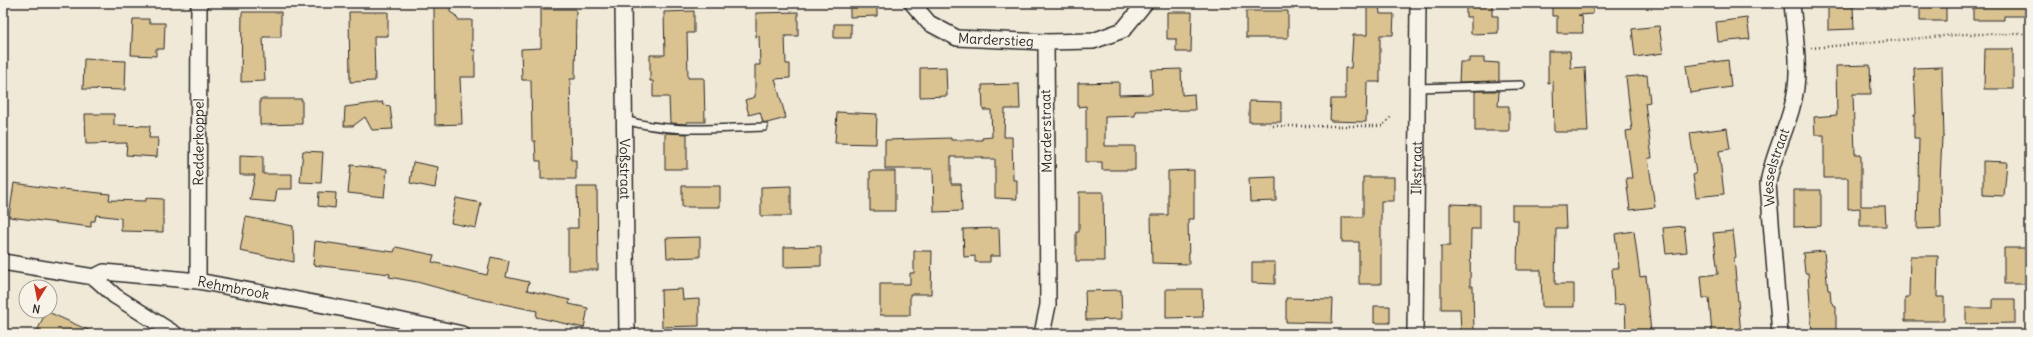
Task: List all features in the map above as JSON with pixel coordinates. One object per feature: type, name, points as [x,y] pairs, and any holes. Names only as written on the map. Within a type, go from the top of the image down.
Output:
[{"type":"street","name":"Redderkoppel","points":[[198,281],[199,3]]},
{"type":"street","name":"Voßstraat","points":[[623,3],[627,334]]},
{"type":"street","name":"Marderstieg","points":[[912,3],[929,23],[957,38],[1046,42]]},
{"type":"street","points":[[1046,42],[1093,41],[1123,30],[1145,3]]},
{"type":"street","name":"Ilkstraat","points":[[1415,334],[1416,88],[1418,3]]},
{"type":"street","name":"Wesselstraat","points":[[1780,334],[1768,184],[1771,164],[1787,126],[1794,101],[1798,70],[1792,3]]},
{"type":"street","name":"Marderstraat","points":[[1042,334],[1048,305],[1046,42]]},
{"type":"street","name":"Rehmbrook","points":[[3,262],[94,277],[104,272],[198,281],[371,314],[462,334]]},
{"type":"street","points":[[94,277],[115,296],[175,334]]},
{"type":"lane","points":[[1416,88],[1521,85]]},
{"type":"lane","points":[[625,120],[647,127],[685,130],[764,127]]},
{"type":"path","points":[[1797,49],[1966,34],[2030,34]]},
{"type":"path","points":[[1269,126],[1382,126],[1391,117]]},
{"type":"building","points":[[850,3],[877,3],[877,16],[850,17]]},
{"type":"building","points":[[1367,3],[1379,3],[1380,14],[1394,14],[1393,35],[1380,35],[1380,82],[1367,82],[1366,122],[1330,121],[1331,99],[1345,99],[1345,68],[1351,68],[1353,35],[1367,35]]},
{"type":"building","points":[[1466,3],[1492,3],[1492,16],[1498,16],[1498,33],[1471,34],[1471,17],[1466,17]]},
{"type":"building","points":[[1552,3],[1593,3],[1593,14],[1578,15],[1582,16],[1583,33],[1557,33],[1557,16],[1552,16]]},
{"type":"building","points":[[1920,3],[1946,3],[1946,21],[1920,21]]},
{"type":"building","points":[[1973,3],[2030,3],[2030,16],[2004,16],[2004,20],[1973,20]]},
{"type":"building","points":[[434,5],[450,5],[450,12],[455,15],[458,20],[472,20],[472,50],[475,50],[475,77],[460,77],[462,124],[435,125]]},
{"type":"building","points":[[1853,6],[1854,29],[1828,30],[1828,7]]},
{"type":"building","points":[[541,9],[576,9],[575,79],[570,79],[570,122],[571,160],[576,160],[576,179],[541,179],[541,161],[536,161],[535,141],[532,141],[531,80],[522,80],[521,49],[541,48]]},
{"type":"building","points":[[694,11],[694,33],[687,33],[688,78],[704,78],[705,122],[687,122],[687,124],[670,123],[669,97],[653,97],[653,81],[650,81],[650,55],[665,55],[664,12]]},
{"type":"building","points":[[1246,11],[1288,11],[1288,38],[1246,38]]},
{"type":"building","points":[[242,12],[281,12],[281,37],[263,37],[265,81],[241,82]]},
{"type":"building","points":[[349,12],[388,12],[388,36],[374,36],[375,81],[350,82]]},
{"type":"building","points":[[798,12],[798,36],[785,36],[786,64],[790,64],[790,78],[775,79],[786,118],[767,123],[763,122],[760,112],[749,115],[745,100],[755,97],[755,65],[760,65],[759,36],[756,37],[756,13]]},
{"type":"building","points":[[1167,12],[1192,12],[1191,52],[1176,52],[1176,39],[1167,39]]},
{"type":"building","points":[[1747,18],[1750,39],[1718,42],[1716,22]]},
{"type":"building","points":[[133,19],[149,19],[149,23],[165,23],[164,49],[156,49],[156,56],[131,55]]},
{"type":"building","points":[[834,24],[851,24],[851,38],[834,38]]},
{"type":"building","points":[[1659,26],[1663,53],[1635,57],[1632,29]]},
{"type":"building","points":[[1985,49],[2013,49],[2013,89],[1984,89]]},
{"type":"building","points":[[1548,51],[1570,51],[1571,68],[1585,67],[1588,132],[1554,132],[1553,82],[1548,83]]},
{"type":"building","points":[[1469,58],[1484,58],[1484,62],[1499,63],[1499,81],[1459,82],[1460,62],[1469,62]]},
{"type":"building","points":[[84,59],[126,61],[125,90],[83,89]]},
{"type":"building","points":[[1728,60],[1731,87],[1690,93],[1686,66]]},
{"type":"building","points":[[1870,65],[1871,94],[1853,94],[1855,154],[1861,154],[1861,206],[1885,206],[1886,226],[1860,226],[1860,208],[1848,209],[1848,178],[1824,178],[1824,135],[1815,135],[1814,117],[1837,115],[1836,66]]},
{"type":"building","points":[[946,67],[947,96],[920,97],[920,68]]},
{"type":"building","points":[[1942,67],[1944,137],[1942,137],[1940,181],[1941,228],[1917,229],[1919,138],[1914,138],[1914,114],[1916,114],[1914,68]]},
{"type":"building","points":[[1181,69],[1182,95],[1194,94],[1195,110],[1135,111],[1135,116],[1105,117],[1105,146],[1135,146],[1135,170],[1102,170],[1102,162],[1086,162],[1086,106],[1078,107],[1078,83],[1119,82],[1119,95],[1152,94],[1151,70]]},
{"type":"building","points":[[1647,75],[1650,102],[1645,103],[1652,158],[1648,158],[1655,207],[1630,210],[1626,178],[1632,178],[1626,131],[1632,130],[1626,77]]},
{"type":"building","points":[[1019,84],[1020,109],[1005,109],[1004,137],[1012,137],[1013,180],[1017,180],[1017,199],[995,198],[995,159],[983,159],[983,157],[951,157],[951,184],[961,184],[962,211],[934,212],[933,169],[885,169],[885,140],[951,138],[951,140],[982,140],[982,138],[992,137],[991,110],[983,110],[982,85]]},
{"type":"building","points":[[1475,91],[1499,91],[1498,106],[1509,106],[1509,131],[1475,131]]},
{"type":"building","points":[[260,99],[302,99],[302,124],[260,125]]},
{"type":"building","points":[[1249,101],[1281,102],[1281,122],[1249,122]]},
{"type":"building","points":[[383,102],[383,105],[390,106],[393,129],[372,130],[365,117],[353,126],[344,126],[345,107]]},
{"type":"building","points":[[837,112],[877,114],[876,144],[835,143]]},
{"type":"building","points":[[85,114],[114,114],[114,125],[150,126],[149,138],[158,138],[157,157],[126,155],[127,143],[86,144]]},
{"type":"building","points":[[1727,128],[1730,149],[1719,151],[1724,194],[1696,197],[1693,175],[1696,174],[1690,133]]},
{"type":"building","points":[[665,133],[687,134],[687,169],[665,169]]},
{"type":"building","points":[[303,151],[323,152],[321,183],[300,182]]},
{"type":"building","points":[[240,155],[263,156],[263,174],[292,174],[292,189],[277,189],[275,202],[250,200],[255,175],[240,175]]},
{"type":"building","points":[[1983,161],[2007,162],[2004,196],[1983,195]]},
{"type":"building","points":[[413,162],[438,167],[435,188],[410,183]]},
{"type":"building","points":[[351,165],[387,169],[384,197],[348,193]]},
{"type":"building","points":[[1194,170],[1194,219],[1188,219],[1189,264],[1152,263],[1151,215],[1168,215],[1168,171]]},
{"type":"building","points":[[870,171],[895,171],[895,211],[870,211]]},
{"type":"building","points":[[1276,177],[1276,201],[1250,202],[1249,178]]},
{"type":"building","points":[[1363,177],[1394,177],[1394,201],[1381,201],[1381,284],[1359,284],[1359,242],[1342,242],[1342,217],[1363,217]]},
{"type":"building","points":[[14,183],[62,190],[110,194],[109,200],[146,201],[146,198],[163,199],[163,232],[121,231],[121,218],[96,215],[95,221],[91,221],[91,227],[9,217]]},
{"type":"building","points":[[682,186],[720,186],[720,207],[682,207]]},
{"type":"building","points":[[791,186],[791,216],[761,216],[761,187]]},
{"type":"building","points":[[577,187],[597,187],[598,270],[568,270],[568,228],[578,228]]},
{"type":"building","points":[[1794,190],[1821,190],[1821,226],[1794,227]]},
{"type":"building","points":[[319,192],[336,193],[335,208],[318,206]]},
{"type":"building","points":[[1079,192],[1103,192],[1104,261],[1076,261],[1076,232],[1079,232]]},
{"type":"building","points":[[456,198],[481,203],[476,228],[451,223]]},
{"type":"building","points":[[1450,204],[1480,205],[1480,229],[1471,229],[1470,286],[1473,286],[1474,334],[1461,334],[1460,309],[1441,309],[1441,246],[1450,246]]},
{"type":"building","points":[[1512,205],[1565,205],[1566,228],[1556,228],[1555,284],[1574,284],[1574,307],[1542,307],[1541,270],[1517,270],[1518,220],[1512,220]]},
{"type":"building","points":[[246,217],[293,226],[294,262],[240,251]]},
{"type":"building","points":[[1684,226],[1687,252],[1666,254],[1663,228]]},
{"type":"building","points":[[999,228],[1000,256],[990,256],[990,262],[975,262],[975,256],[964,257],[963,229]]},
{"type":"building","points":[[1634,231],[1640,277],[1646,276],[1651,334],[1626,334],[1625,304],[1614,305],[1612,268],[1619,268],[1615,234]]},
{"type":"building","points":[[1733,231],[1741,334],[1712,334],[1709,298],[1703,298],[1701,276],[1718,274],[1713,233]]},
{"type":"building","points":[[700,237],[700,257],[667,258],[666,238]]},
{"type":"building","points":[[315,241],[394,252],[396,247],[434,255],[432,262],[487,275],[491,257],[509,261],[506,277],[529,282],[527,290],[570,300],[569,304],[588,308],[584,328],[536,317],[537,311],[475,298],[417,282],[389,277],[390,274],[313,265]]},
{"type":"building","points":[[821,246],[821,266],[784,267],[784,247]]},
{"type":"building","points":[[2004,248],[2030,248],[2030,272],[2027,272],[2027,284],[2004,284]]},
{"type":"building","points":[[914,251],[932,251],[931,294],[910,294],[910,315],[880,315],[880,284],[910,284],[910,273],[914,273]]},
{"type":"building","points":[[1824,251],[1828,290],[1830,290],[1831,302],[1836,307],[1836,334],[1812,334],[1808,273],[1805,273],[1803,253]]},
{"type":"building","points":[[1910,256],[1938,256],[1937,297],[1944,297],[1944,321],[1905,321],[1905,297],[1909,297]]},
{"type":"building","points":[[1252,262],[1275,262],[1275,284],[1252,283]]},
{"type":"building","points":[[682,289],[683,300],[699,299],[699,326],[662,327],[661,290]]},
{"type":"building","points":[[1166,289],[1202,289],[1203,317],[1166,318]]},
{"type":"building","points":[[1121,290],[1122,319],[1086,320],[1085,291]]},
{"type":"building","points":[[1286,298],[1333,299],[1332,323],[1286,322]]},
{"type":"building","points":[[1993,299],[2015,299],[2015,323],[1966,324],[1966,308],[1993,308]]},
{"type":"building","points":[[1374,306],[1390,306],[1390,323],[1374,323]]},
{"type":"building","points":[[58,316],[97,334],[36,334],[43,319],[58,319]]}]
